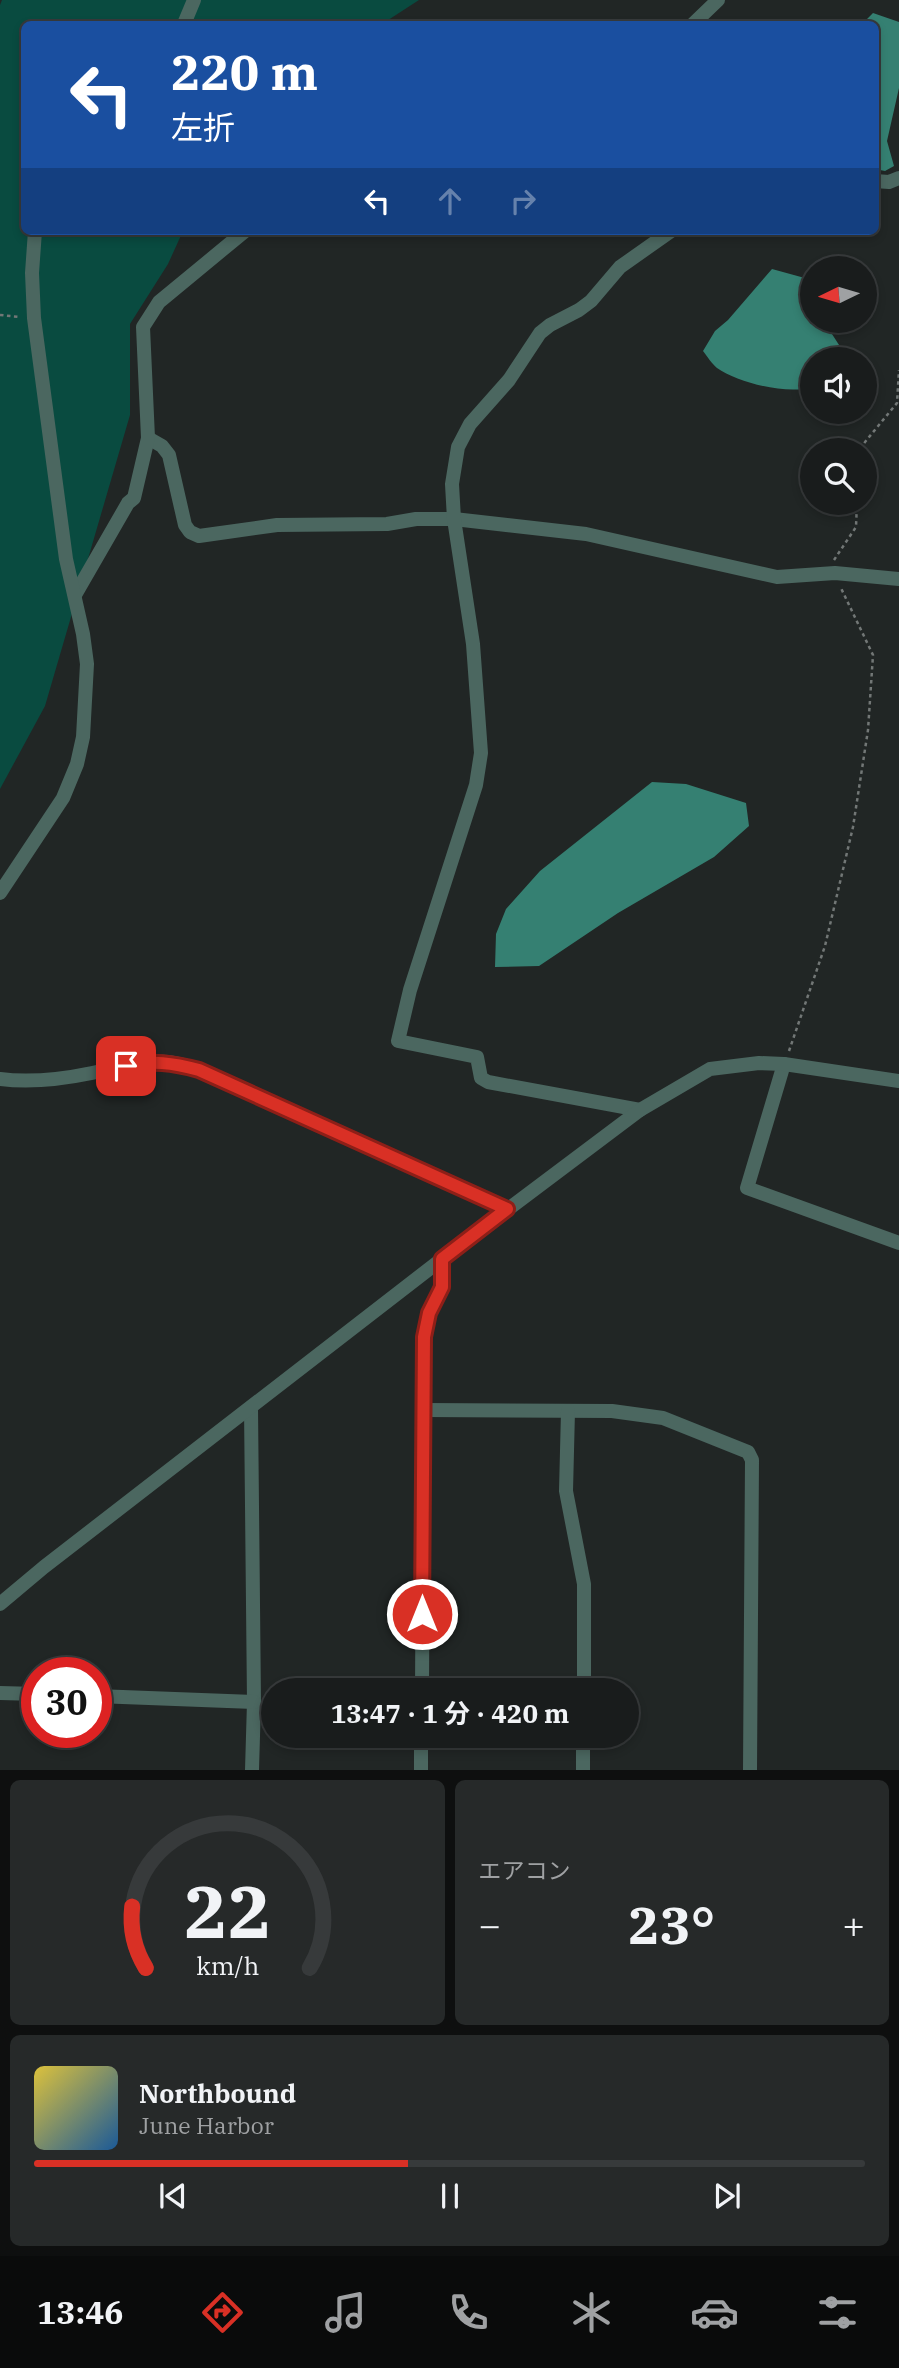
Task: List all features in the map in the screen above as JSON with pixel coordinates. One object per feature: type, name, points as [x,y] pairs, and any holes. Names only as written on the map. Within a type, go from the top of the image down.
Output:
[{"type":"street","points":[[185,21],[194,0]]},
{"type":"street","points":[[696,21],[718,0]]},
{"type":"street","points":[[879,181],[889,182],[899,178]]},
{"type":"street","points":[[0,893],[63,798],[77,764],[83,737],[87,664],[61,522],[34,318],[32,272],[35,235]]},
{"type":"street","points":[[75,595],[128,503],[134,498],[148,438],[143,327],[159,302],[240,235]]},
{"type":"street","points":[[640,1110],[488,1082],[481,1078],[477,1057],[398,1041],[410,990],[476,785],[481,753],[473,644],[454,519],[452,484],[458,447],[470,424],[509,380],[540,333],[585,305],[620,267],[665,235]]},
{"type":"street","points":[[148,438],[162,446],[169,455],[185,525],[190,532],[199,536],[277,525],[387,524],[416,519],[454,519],[586,534],[777,577],[835,573],[899,579]]},
{"type":"street","points":[[0,1079],[38,1080],[88,1074],[145,1061],[169,1062],[199,1070],[240,1087],[507,1209]]},
{"type":"street","points":[[0,1604],[44,1567],[507,1209],[640,1110],[710,1069],[759,1063],[784,1064],[899,1081]]},
{"type":"street","points":[[784,1064],[747,1188],[899,1243]]},
{"type":"street","points":[[422,1678],[424,1337],[429,1313],[442,1287],[442,1259]]},
{"type":"street","points":[[251,1408],[254,1702],[252,1769]]},
{"type":"street","points":[[424,1410],[612,1411],[663,1418],[748,1452],[752,1460],[750,1769]]},
{"type":"street","points":[[568,1410],[566,1491],[584,1584],[584,1678]]},
{"type":"street","points":[[0,1693],[21,1694]]},
{"type":"street","points":[[112,1697],[254,1702]]},
{"type":"street","points":[[421,1748],[421,1769]]},
{"type":"street","points":[[583,1748],[583,1769]]},
{"type":"path","points":[[0,314],[7,315]]},
{"type":"path","points":[[868,438],[897,403],[899,370]]},
{"type":"path","points":[[784,1064],[825,946],[853,827],[868,730],[873,655],[835,573],[833,562],[856,527],[856,515]]},
{"type":"shaded area","points":[[2,0],[419,0],[387,21],[21,21],[21,235],[181,235],[168,264],[130,324],[130,415],[45,706],[0,789]]},
{"type":"shaded area","points":[[873,13],[899,22],[899,88],[887,141],[894,166],[885,171],[879,170],[879,21],[865,21]]},
{"type":"shaded area","points":[[772,269],[800,277],[800,333],[831,333],[840,347],[800,347],[800,389],[750,383],[717,368],[703,351],[715,331],[728,320]]},
{"type":"shaded area","points":[[652,782],[686,784],[746,803],[749,826],[714,857],[618,913],[539,966],[495,967],[496,934],[506,909],[540,871]]},
{"type":"route","points":[[126,1066],[145,1061],[169,1062],[199,1070],[507,1209],[442,1259],[442,1287],[429,1313],[424,1337],[422,1614]]}]
